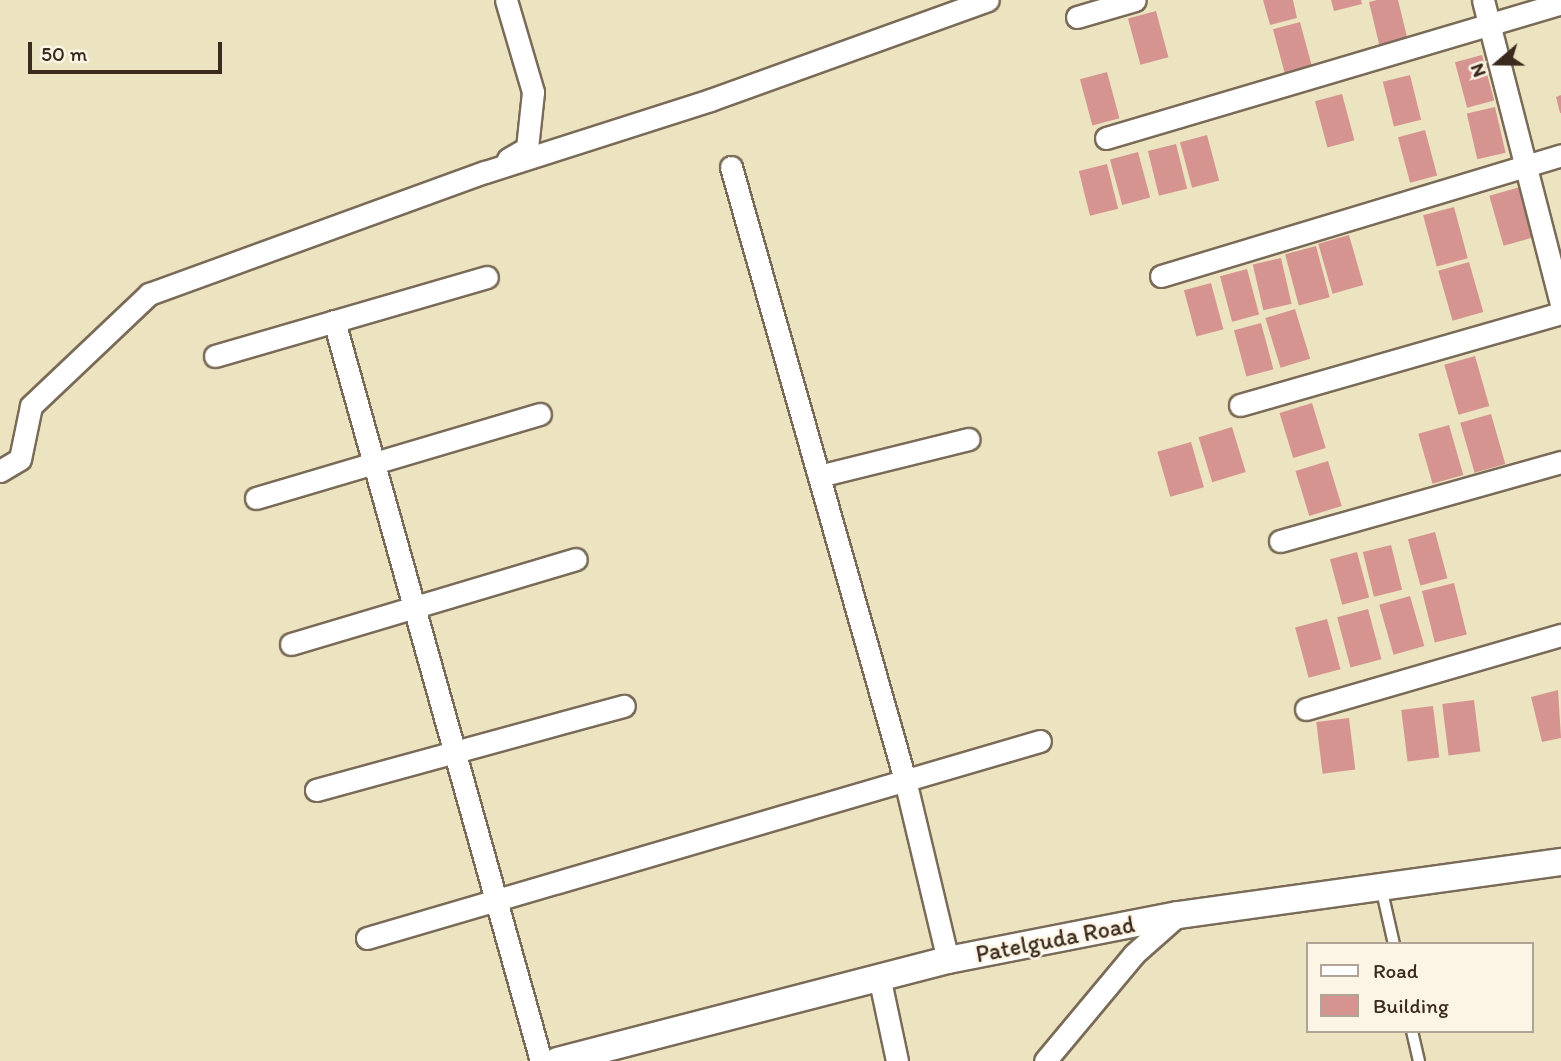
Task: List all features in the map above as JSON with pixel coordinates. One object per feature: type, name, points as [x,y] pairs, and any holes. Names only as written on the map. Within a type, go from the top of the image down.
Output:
[{"type":"street","points":[[485,172],[527,148],[533,92],[506,0]]},
{"type":"street","points":[[0,471],[20,459],[31,406],[149,295],[485,172],[710,100],[988,0]]},
{"type":"street","points":[[1077,17],[1135,0]]},
{"type":"street","points":[[1483,0],[1561,303]]},
{"type":"street","points":[[1107,138],[1561,3]]},
{"type":"street","points":[[1161,276],[1561,155]]},
{"type":"street","points":[[731,167],[905,780],[948,960]]},
{"type":"street","points":[[215,356],[487,277]]},
{"type":"street","points":[[1240,405],[1561,313]]},
{"type":"street","points":[[334,321],[541,1061]]},
{"type":"street","points":[[256,499],[540,414]]},
{"type":"street","points":[[819,476],[969,439]]},
{"type":"street","points":[[1280,541],[1561,462]]},
{"type":"street","points":[[291,644],[576,559]]},
{"type":"street","points":[[1306,709],[1561,635]]},
{"type":"street","points":[[316,790],[624,706]]},
{"type":"street","points":[[367,938],[1040,741]]},
{"type":"street","name":"Patelguda Road","points":[[557,1061],[879,975],[948,960],[1178,915],[1561,862]]},
{"type":"street","points":[[1045,1061],[1134,954],[1178,915]]},
{"type":"street","points":[[879,975],[897,1061]]},
{"type":"lane","points":[[1381,887],[1394,942]]},
{"type":"lane","points":[[1412,1033],[1419,1061]]},
{"type":"building","points":[[1263,0],[1293,0],[1297,18],[1270,25]]},
{"type":"building","points":[[1331,0],[1361,0],[1362,4],[1334,11]]},
{"type":"building","points":[[1398,0],[1408,41],[1380,48],[1369,2]]},
{"type":"building","points":[[1156,11],[1168,57],[1140,65],[1128,19]]},
{"type":"building","points":[[1300,22],[1312,68],[1285,76],[1273,29]]},
{"type":"building","points":[[1482,55],[1494,100],[1467,108],[1455,62]]},
{"type":"building","points":[[1107,72],[1119,118],[1092,126],[1080,79]]},
{"type":"building","points":[[1410,75],[1421,120],[1394,126],[1383,82]]},
{"type":"building","points":[[1342,94],[1354,140],[1327,148],[1315,101]]},
{"type":"building","points":[[1561,95],[1561,113],[1560,113],[1556,97]]},
{"type":"building","points":[[1495,107],[1506,153],[1477,159],[1467,114]]},
{"type":"building","points":[[1425,130],[1437,175],[1410,183],[1398,137]]},
{"type":"building","points":[[1207,135],[1219,180],[1192,188],[1180,142]]},
{"type":"building","points":[[1176,144],[1187,189],[1159,196],[1148,151]]},
{"type":"building","points":[[1138,152],[1150,197],[1122,205],[1110,160]]},
{"type":"building","points":[[1107,164],[1118,209],[1090,216],[1079,171]]},
{"type":"building","points":[[1520,187],[1534,237],[1504,246],[1489,196]]},
{"type":"building","points":[[1454,207],[1468,258],[1437,266],[1423,215]]},
{"type":"building","points":[[1349,235],[1363,285],[1333,294],[1318,244]]},
{"type":"building","points":[[1316,246],[1330,297],[1299,305],[1285,254]]},
{"type":"building","points":[[1281,258],[1292,304],[1263,310],[1253,265]]},
{"type":"building","points":[[1469,262],[1483,312],[1453,321],[1438,271]]},
{"type":"building","points":[[1247,269],[1259,314],[1232,322],[1220,276]]},
{"type":"building","points":[[1211,283],[1223,329],[1196,337],[1184,290]]},
{"type":"building","points":[[1295,309],[1310,359],[1281,368],[1265,318]]},
{"type":"building","points":[[1261,323],[1273,369],[1246,377],[1234,330]]},
{"type":"building","points":[[1475,356],[1489,406],[1459,415],[1444,365]]},
{"type":"building","points":[[1312,403],[1326,448],[1293,458],[1279,413]]},
{"type":"building","points":[[1491,414],[1505,464],[1475,473],[1460,423]]},
{"type":"building","points":[[1449,425],[1463,475],[1433,484],[1418,434]]},
{"type":"building","points":[[1232,427],[1246,472],[1212,482],[1199,437]]},
{"type":"building","points":[[1191,442],[1204,487],[1170,497],[1157,452]]},
{"type":"building","points":[[1328,461],[1342,506],[1309,516],[1295,471]]},
{"type":"building","points":[[1435,532],[1447,578],[1420,586],[1408,539]]},
{"type":"building","points":[[1391,545],[1402,590],[1374,597],[1363,552]]},
{"type":"building","points":[[1357,552],[1369,597],[1342,605],[1330,559]]},
{"type":"building","points":[[1454,583],[1467,634],[1435,642],[1422,591]]},
{"type":"building","points":[[1410,596],[1424,646],[1394,655],[1379,605]]},
{"type":"building","points":[[1368,609],[1381,659],[1351,668],[1337,617]]},
{"type":"building","points":[[1327,619],[1340,669],[1309,678],[1295,628]]},
{"type":"building","points":[[1558,690],[1561,738],[1542,742],[1531,697]]},
{"type":"building","points":[[1474,700],[1480,752],[1449,756],[1442,704]]},
{"type":"building","points":[[1433,706],[1439,758],[1408,762],[1401,710]]},
{"type":"building","points":[[1349,718],[1355,770],[1323,774],[1316,722]]}]
